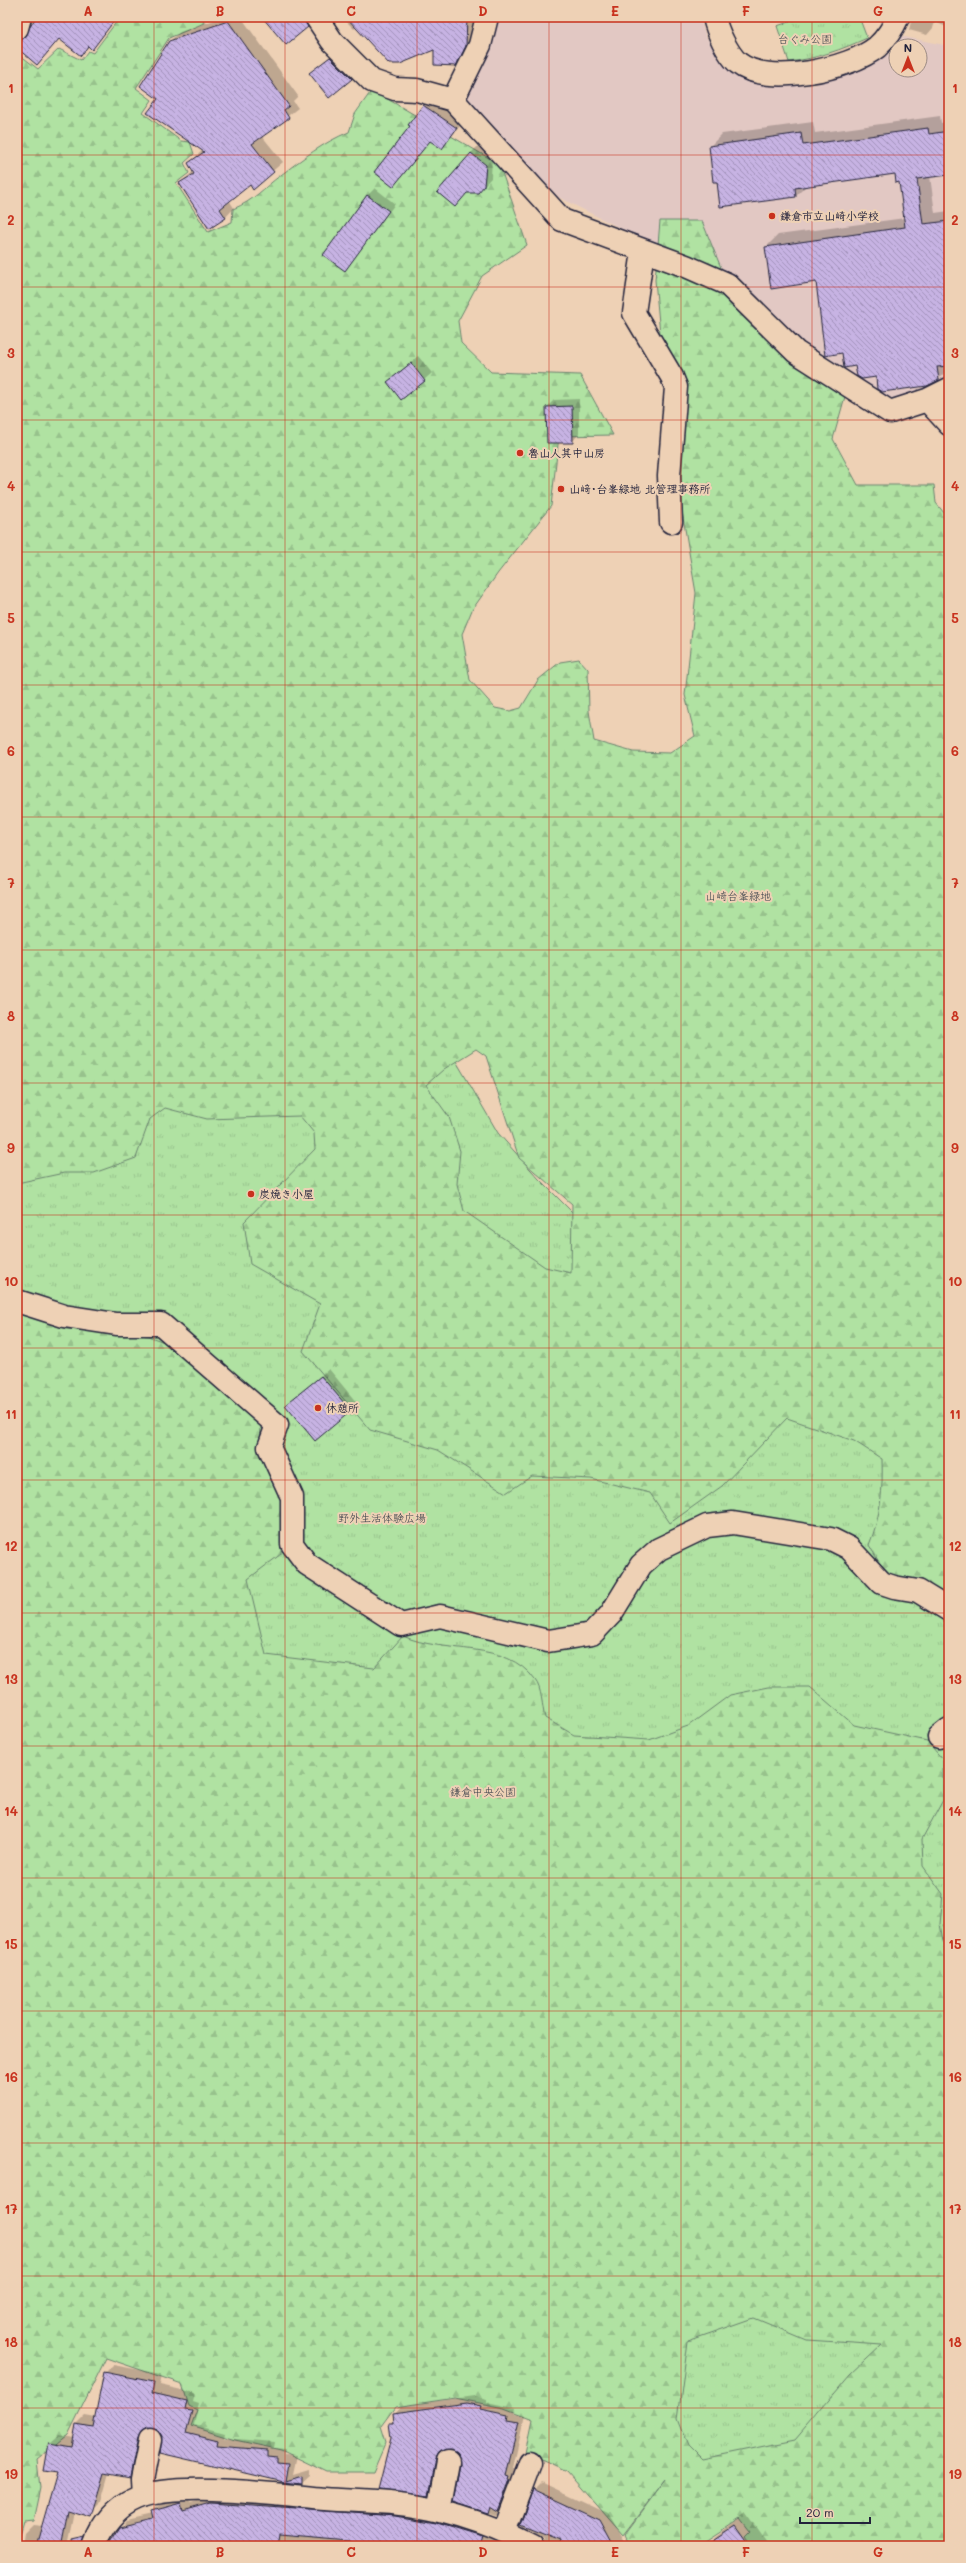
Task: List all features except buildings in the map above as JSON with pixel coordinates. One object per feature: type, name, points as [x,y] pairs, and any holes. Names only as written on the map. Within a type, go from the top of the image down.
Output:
[{"type":"street","points":[[17,28],[20,17]]},
{"type":"street","points":[[316,17],[332,41],[372,81],[395,89],[417,90],[453,100],[562,220],[726,284],[796,352],[890,412],[926,400],[949,389]]},
{"type":"street","points":[[453,100],[480,45],[487,17]]},
{"type":"street","points":[[714,17],[726,46],[738,63],[752,70],[777,74],[821,71],[858,59],[877,47],[891,32],[898,17]]},
{"type":"street","points":[[643,251],[634,313],[672,376],[676,387],[669,476],[671,522]]},
{"type":"street","points":[[926,400],[949,424]]},
{"type":"street","points":[[17,1301],[72,1317],[116,1324],[161,1324],[172,1333],[277,1425],[269,1447],[292,1497],[292,1544],[307,1564],[401,1625],[440,1616],[548,1641],[592,1634],[611,1614],[641,1565],[659,1549],[707,1526],[733,1523],[832,1539],[849,1548],[882,1583],[894,1588],[918,1591],[949,1610]]},
{"type":"street","points":[[144,2496],[142,2480],[150,2440]]},
{"type":"street","points":[[439,2511],[448,2462]]},
{"type":"street","points":[[504,2532],[530,2463]]},
{"type":"street","points":[[94,2546],[104,2526],[118,2510],[144,2496],[162,2491],[234,2492],[384,2502],[439,2511],[504,2532],[532,2546]]},
{"type":"shaded area","name":"鎌倉市立山崎小学校","points":[[494,17],[700,17],[706,37],[729,69],[773,87],[814,85],[872,64],[888,54],[888,78],[928,78],[928,42],[949,46],[949,384],[910,397],[876,399],[791,332],[730,272],[632,234],[560,198],[492,133],[468,98],[471,78]]},
{"type":"shaded area","name":"鎌倉市立山崎小学校","points":[[900,36],[910,38],[899,38]]},
{"type":"green space","name":"山崎台峯緑地","points":[[120,17],[203,17],[204,23],[169,38],[136,88],[152,100],[143,113],[181,141],[190,142],[194,154],[184,163],[189,173],[176,183],[208,232],[232,222],[233,209],[241,206],[253,198],[314,151],[349,132],[355,114],[372,90],[499,164],[527,245],[482,276],[458,321],[461,343],[491,372],[580,375],[613,435],[559,436],[551,506],[498,573],[472,610],[462,634],[470,680],[495,708],[510,711],[521,708],[538,680],[560,662],[579,659],[588,669],[589,711],[594,741],[633,752],[670,753],[695,736],[685,695],[696,593],[670,441],[655,280],[660,221],[702,221],[735,302],[846,393],[833,439],[858,485],[934,485],[936,503],[949,519],[949,1600],[895,1579],[879,1562],[869,1545],[879,1513],[882,1481],[882,1459],[854,1441],[787,1418],[722,1486],[670,1523],[650,1493],[591,1479],[532,1476],[506,1493],[438,1450],[370,1430],[303,1351],[320,1304],[250,1264],[244,1222],[315,1149],[314,1133],[300,1116],[207,1119],[165,1108],[150,1119],[136,1158],[94,1173],[64,1173],[17,1183],[17,57],[20,55],[38,69],[59,49],[81,60],[88,51],[93,53]],"holes":[[[476,1049],[486,1056],[519,1158],[572,1204],[571,1273],[545,1267],[464,1211],[457,1184],[460,1151],[449,1117],[426,1085],[444,1069]]]},
{"type":"green space","name":"台ぐみ公園","points":[[804,17],[859,17],[867,38],[829,53],[789,62],[777,26]]},
{"type":"green space","name":"鎌倉中央公園","points":[[17,829],[456,1061],[498,1133],[539,1179],[579,1219],[949,1206],[949,2546],[798,2519],[671,2490],[651,2494],[538,2379],[92,2345],[17,2468]]},
{"type":"green space","points":[[17,1310],[46,1318],[66,1329],[140,1333],[164,1342],[261,1424],[260,1450],[282,1491],[281,1554],[248,1579],[266,1655],[374,1668],[403,1636],[419,1642],[491,1653],[508,1658],[523,1667],[537,1683],[545,1718],[574,1735],[649,1740],[688,1726],[730,1695],[769,1687],[810,1687],[854,1725],[927,1741],[943,1760],[943,1800],[922,1839],[923,1866],[943,1894],[940,1924],[949,1974],[949,2546],[751,2546],[744,2536],[749,2531],[739,2518],[696,2546],[633,2546],[625,2534],[665,2480],[623,2535],[567,2471],[526,2452],[533,2419],[504,2408],[455,2398],[395,2407],[381,2426],[386,2442],[373,2472],[326,2472],[281,2450],[235,2440],[191,2426],[197,2410],[189,2406],[182,2384],[106,2358],[68,2435],[37,2460],[40,2488],[33,2521],[23,2522],[17,2542]],"holes":[[[754,2318],[807,2340],[882,2345],[851,2374],[795,2440],[702,2459],[689,2446],[678,2418],[688,2341]]]},
{"type":"place","name":"鎌倉市立山崎小学校","points":[[772,216]]},
{"type":"place","name":"魯山人其中山房","points":[[520,453]]},
{"type":"place","name":"山﨑･台峯緑地 北管理事務所","points":[[561,489]]},
{"type":"place","name":"炭焼き小屋","points":[[251,1194]]},
{"type":"place","name":"休憩所","points":[[318,1408]]},
{"type":"park label","name":"野外生活体験広場","points":[[382,1518]]}]
